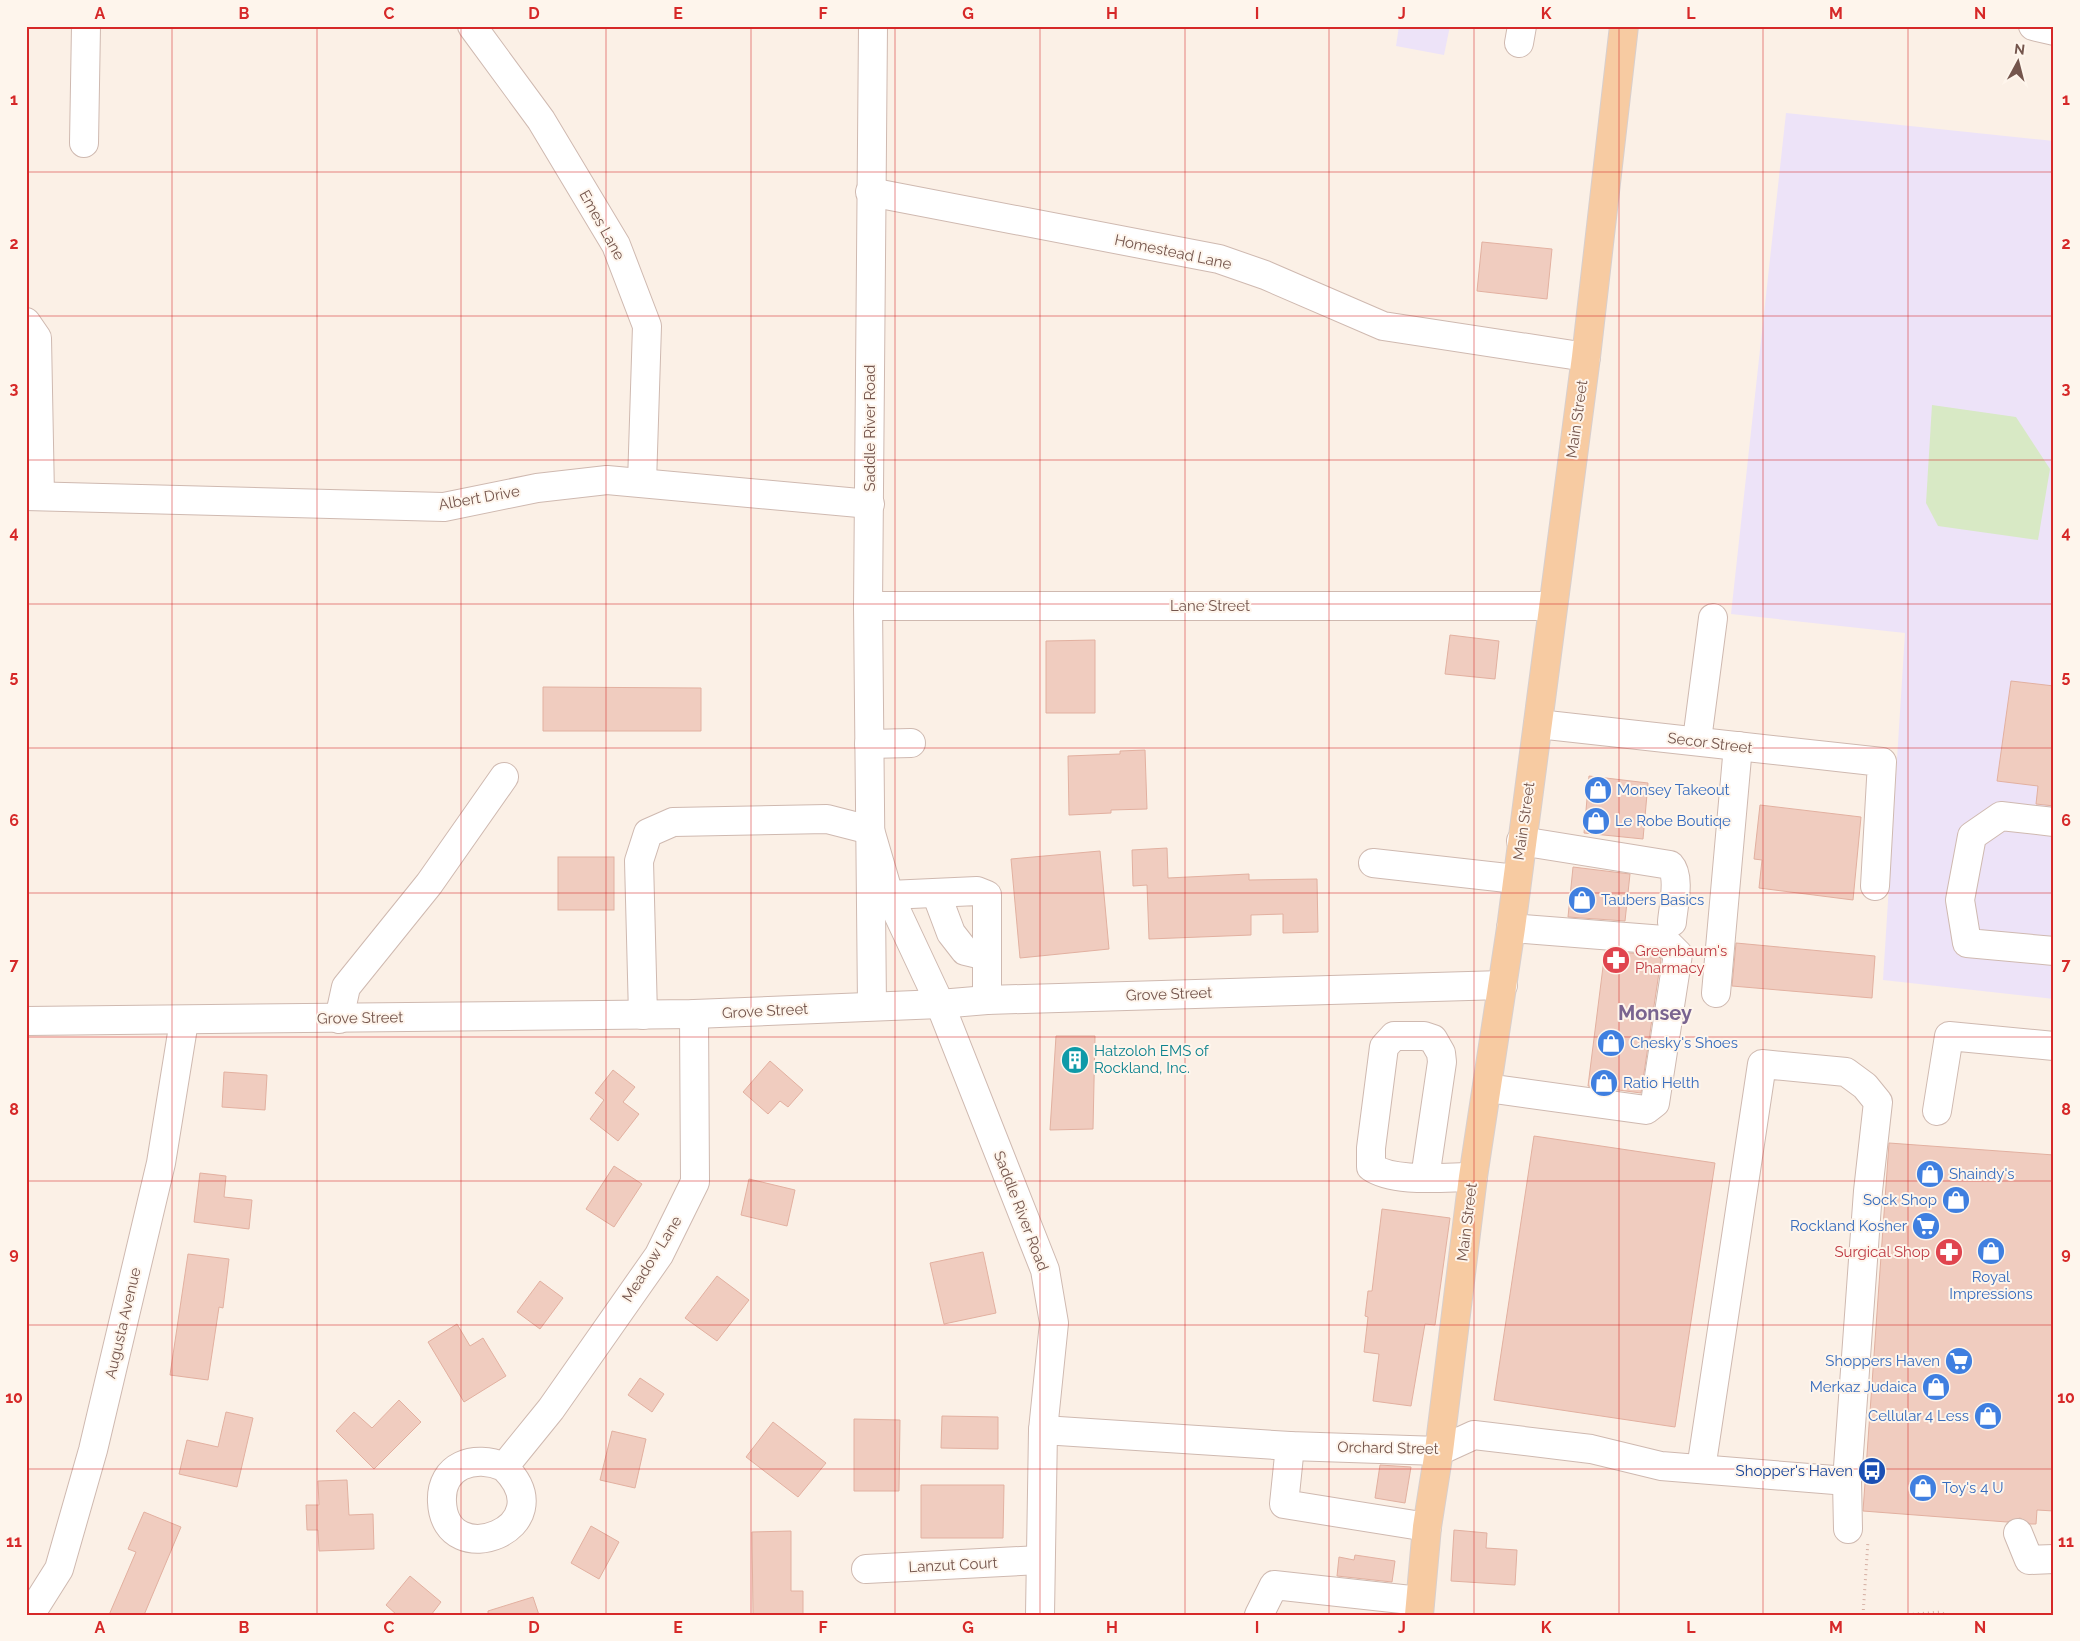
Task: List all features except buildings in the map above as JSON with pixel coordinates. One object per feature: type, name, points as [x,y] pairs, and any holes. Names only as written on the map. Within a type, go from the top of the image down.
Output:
[{"type":"main road","name":"Main Street","points":[[1419,1608],[1427,1527],[1439,1451],[1473,1177],[1511,928],[1586,357],[1624,26]]},
{"type":"street","points":[[84,143],[86,26]]},
{"type":"street","name":"Emes Lane","points":[[472,26],[541,120],[616,245],[647,326],[642,483]]},
{"type":"street","name":"Saddle River Road","points":[[872,1005],[868,606],[870,504],[870,192],[873,26]]},
{"type":"street","points":[[2033,26],[2054,31]]},
{"type":"street","name":"Homestead Lane","points":[[870,192],[1219,259],[1265,275],[1384,326],[1586,357]]},
{"type":"street","points":[[26,322],[37,338],[33,496]]},
{"type":"street","name":"Albert Drive","points":[[33,496],[444,507],[537,488],[607,480],[870,504]]},
{"type":"street","name":"Lane Street","points":[[868,606],[1552,606]]},
{"type":"street","points":[[1697,740],[1713,618]]},
{"type":"street","name":"Secor Street","points":[[1538,724],[1697,740],[1882,762],[1876,886]]},
{"type":"street","points":[[869,744],[910,743]]},
{"type":"street","points":[[1716,993],[1738,746]]},
{"type":"street","points":[[339,1019],[346,987],[429,884],[504,777]]},
{"type":"street","points":[[2054,822],[2001,816],[1972,836],[1960,900],[1967,943],[2054,951]]},
{"type":"street","points":[[642,1015],[639,861],[648,834],[674,822],[818,819],[827,819],[870,830]]},
{"type":"street","name":"Saddle River Road","points":[[870,830],[888,895],[940,1004],[1045,1270],[1054,1323],[1043,1430],[1040,1615]]},
{"type":"street","points":[[1521,841],[1670,865],[1673,869],[1675,885],[1672,922]]},
{"type":"street","points":[[1373,862],[1516,880]]},
{"type":"street","points":[[888,895],[977,891],[987,895],[987,1000]]},
{"type":"street","points":[[936,893],[951,933],[965,951],[986,956]]},
{"type":"street","points":[[1488,1088],[1646,1110],[1655,1103],[1678,954],[1664,940],[1511,928]]},
{"type":"street","name":"Grove Street","points":[[26,1021],[184,1021],[694,1014],[872,1005],[940,1004],[987,1000],[1503,985]]},
{"type":"street","name":"Meadow Lane","points":[[504,1467],[551,1410],[659,1255],[695,1182],[694,1014]]},
{"type":"street","name":"Augusta Avenue","points":[[30,1615],[59,1569],[93,1450],[161,1163],[184,1021]]},
{"type":"street","points":[[1426,1178],[1442,1062],[1441,1054],[1433,1039],[1424,1036],[1394,1036],[1384,1047],[1371,1148],[1371,1167],[1379,1173],[1426,1178],[1473,1177]]},
{"type":"street","points":[[1938,1111],[1949,1036],[2054,1046]]},
{"type":"street","points":[[1701,1469],[1762,1064],[1846,1072],[1865,1086],[1878,1102],[1868,1191],[1847,1481],[1859,1533]]},
{"type":"street","name":"Orchard Street","points":[[1043,1430],[1290,1446],[1439,1451],[1474,1435],[1591,1449],[1661,1466],[1847,1481]]},
{"type":"street","points":[[1290,1446],[1284,1504],[1427,1527]]},
{"type":"street","points":[[2018,1533],[2029,1560],[2054,1559]]},
{"type":"street","name":"Lanzut Court","points":[[866,1569],[1040,1560]]},
{"type":"street","points":[[1259,1615],[1274,1585],[1419,1608]]},
{"type":"path","points":[[1859,1533],[1863,1615]]},
{"type":"path","points":[[1903,1615],[1941,1612],[1945,1615]]},
{"type":"shaded area","points":[[1399,26],[1450,26],[1444,55],[1396,46]]},
{"type":"shaded area","points":[[1786,113],[2054,141],[2054,999],[1883,980],[1905,633],[1731,614]]},
{"type":"green space","points":[[1932,405],[2016,417],[2050,469],[2038,540],[1938,526],[1926,503]]},
{"type":"place","name":"Monsey Takeout","points":[[1598,790]]},
{"type":"place","name":"Le Robe Boutiqe","points":[[1596,821]]},
{"type":"place","name":"Taubers Basics","points":[[1582,900]]},
{"type":"place","name":"Greenbaum's Pharmacy","points":[[1616,960]]},
{"type":"place","name":"Chesky's Shoes","points":[[1611,1043]]},
{"type":"place","name":"Hatzoloh EMS of Rockland, Inc.","points":[[1075,1060]]},
{"type":"place","name":"Ratio Helth","points":[[1604,1083]]},
{"type":"place","name":"Shaindy's","points":[[1930,1174]]},
{"type":"place","name":"Sock Shop","points":[[1956,1200]]},
{"type":"place","name":"Rockland Kosher","points":[[1926,1226]]},
{"type":"place","name":"Royal Impressions","points":[[1991,1251]]},
{"type":"place","name":"Surgical Shop","points":[[1949,1252]]},
{"type":"place","name":"Shoppers Haven","points":[[1959,1361]]},
{"type":"place","name":"Merkaz Judaica","points":[[1936,1387]]},
{"type":"place","name":"Cellular 4 Less","points":[[1988,1416]]},
{"type":"place","name":"Shopper's Haven","points":[[1872,1471]]},
{"type":"place","name":"Toy's 4 U","points":[[1923,1488]]},
{"type":"district","name":"Monsey","points":[[1655,1013]]}]
